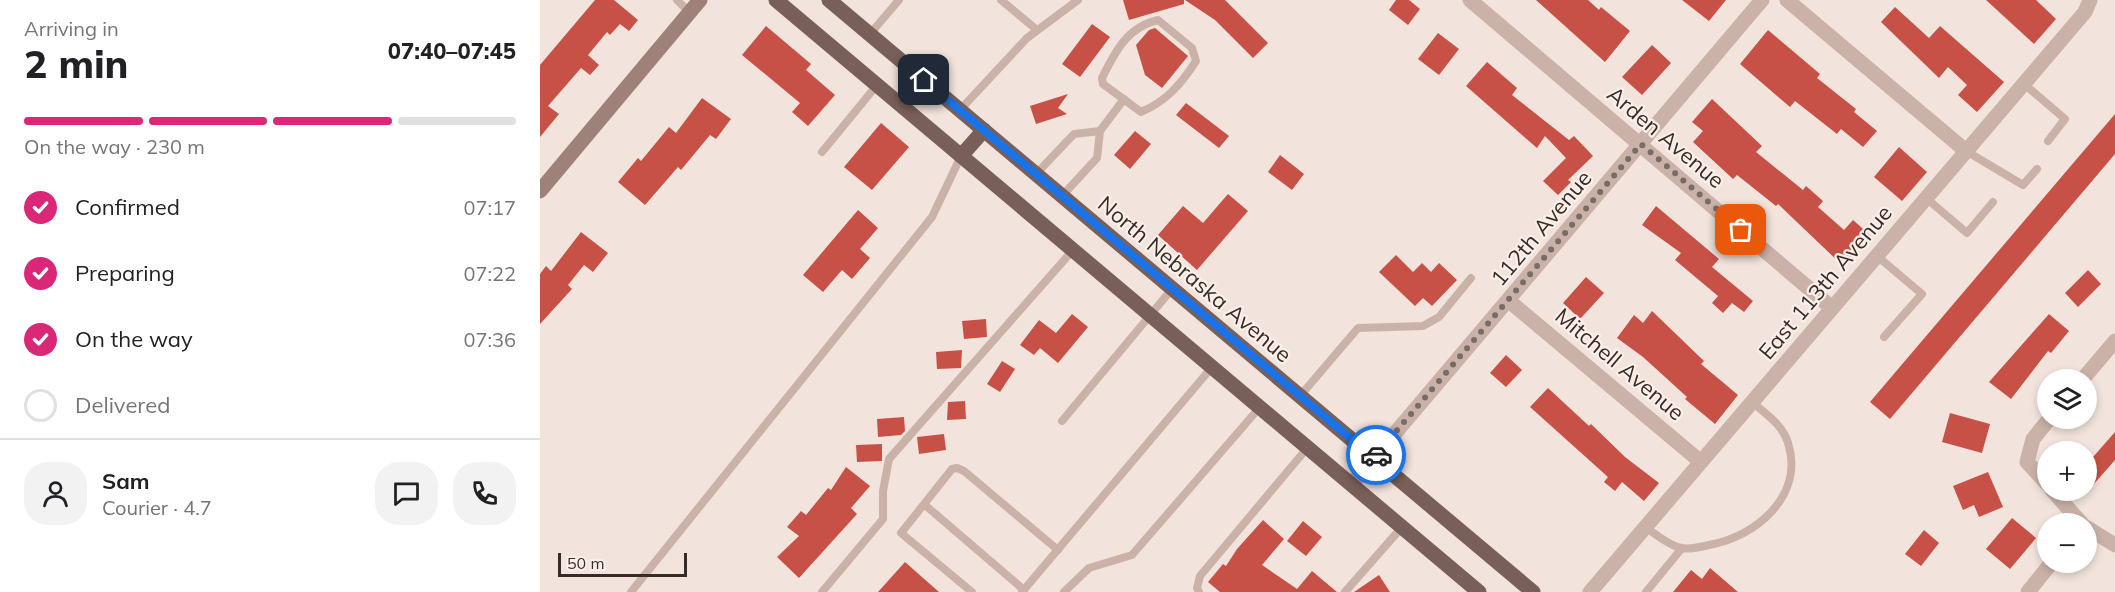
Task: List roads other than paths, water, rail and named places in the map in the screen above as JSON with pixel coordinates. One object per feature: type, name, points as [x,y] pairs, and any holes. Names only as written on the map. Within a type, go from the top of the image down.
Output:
[{"type":"main road","points":[[776,0],[1352,484],[1474,590]]},
{"type":"main road","name":"North Nebraska Avenue","points":[[829,0],[1533,592]]},
{"type":"main road","points":[[961,156],[984,130]]},
{"type":"street","points":[[540,191],[700,0]]},
{"type":"street","name":"Arden Avenue","points":[[1470,0],[1832,308]]},
{"type":"street","name":"112th Avenue","points":[[1352,484],[1762,0]]},
{"type":"street","points":[[1787,0],[1966,151]]},
{"type":"street","name":"East 113th Avenue","points":[[1590,592],[2085,12],[2090,0]]},
{"type":"street","name":"Mitchell Avenue","points":[[1509,301],[1701,462]]},
{"type":"street","points":[[2091,369],[2115,341]]},
{"type":"street","points":[[2037,473],[2027,462],[2033,439],[2041,429]]},
{"type":"street","points":[[2062,501],[2072,513]]},
{"type":"street","points":[[2097,533],[2115,544]]},
{"type":"street","points":[[2028,592],[2043,573]]},
{"type":"lane","points":[[677,0],[689,12]]},
{"type":"lane","points":[[1001,0],[1037,30]]},
{"type":"lane","points":[[960,110],[1027,38],[1078,0]]},
{"type":"lane","points":[[870,34],[894,2]]},
{"type":"lane","points":[[1158,20],[1192,48],[1196,61],[1179,86],[1156,105],[1141,112],[1124,99],[1103,84],[1102,78],[1122,41],[1138,27],[1158,20]]},
{"type":"lane","points":[[2024,84],[2065,119],[2048,141]]},
{"type":"lane","points":[[822,152],[878,85]]},
{"type":"lane","points":[[1062,196],[1097,158],[1100,131],[1124,99]]},
{"type":"lane","points":[[1036,174],[1074,134],[1100,131]]},
{"type":"lane","points":[[1966,151],[2023,185],[2037,169]]},
{"type":"lane","points":[[632,592],[932,217],[961,156]]},
{"type":"lane","points":[[1926,198],[1967,233],[1993,202]]},
{"type":"lane","points":[[822,592],[883,519],[883,491],[889,459],[1072,250]]},
{"type":"lane","points":[[1877,256],[1922,294],[1884,337]]},
{"type":"lane","points":[[1300,396],[1358,328],[1423,326],[1439,317],[1472,278]]},
{"type":"lane","points":[[1062,421],[1172,289]]},
{"type":"lane","points":[[925,505],[1023,591],[1212,367]]},
{"type":"lane","points":[[1645,527],[1682,548],[1726,542],[1746,533],[1766,519],[1788,485],[1792,465],[1788,441],[1776,422],[1752,402]]},
{"type":"lane","points":[[1064,592],[1089,568],[1132,555],[1260,407]]},
{"type":"lane","points":[[1199,592],[1197,588],[1200,576],[1308,447]]},
{"type":"lane","points":[[972,592],[901,533],[952,470],[957,468],[1058,550]]},
{"type":"lane","points":[[1345,592],[1402,527]]},
{"type":"lane","points":[[1647,592],[1682,548]]}]
